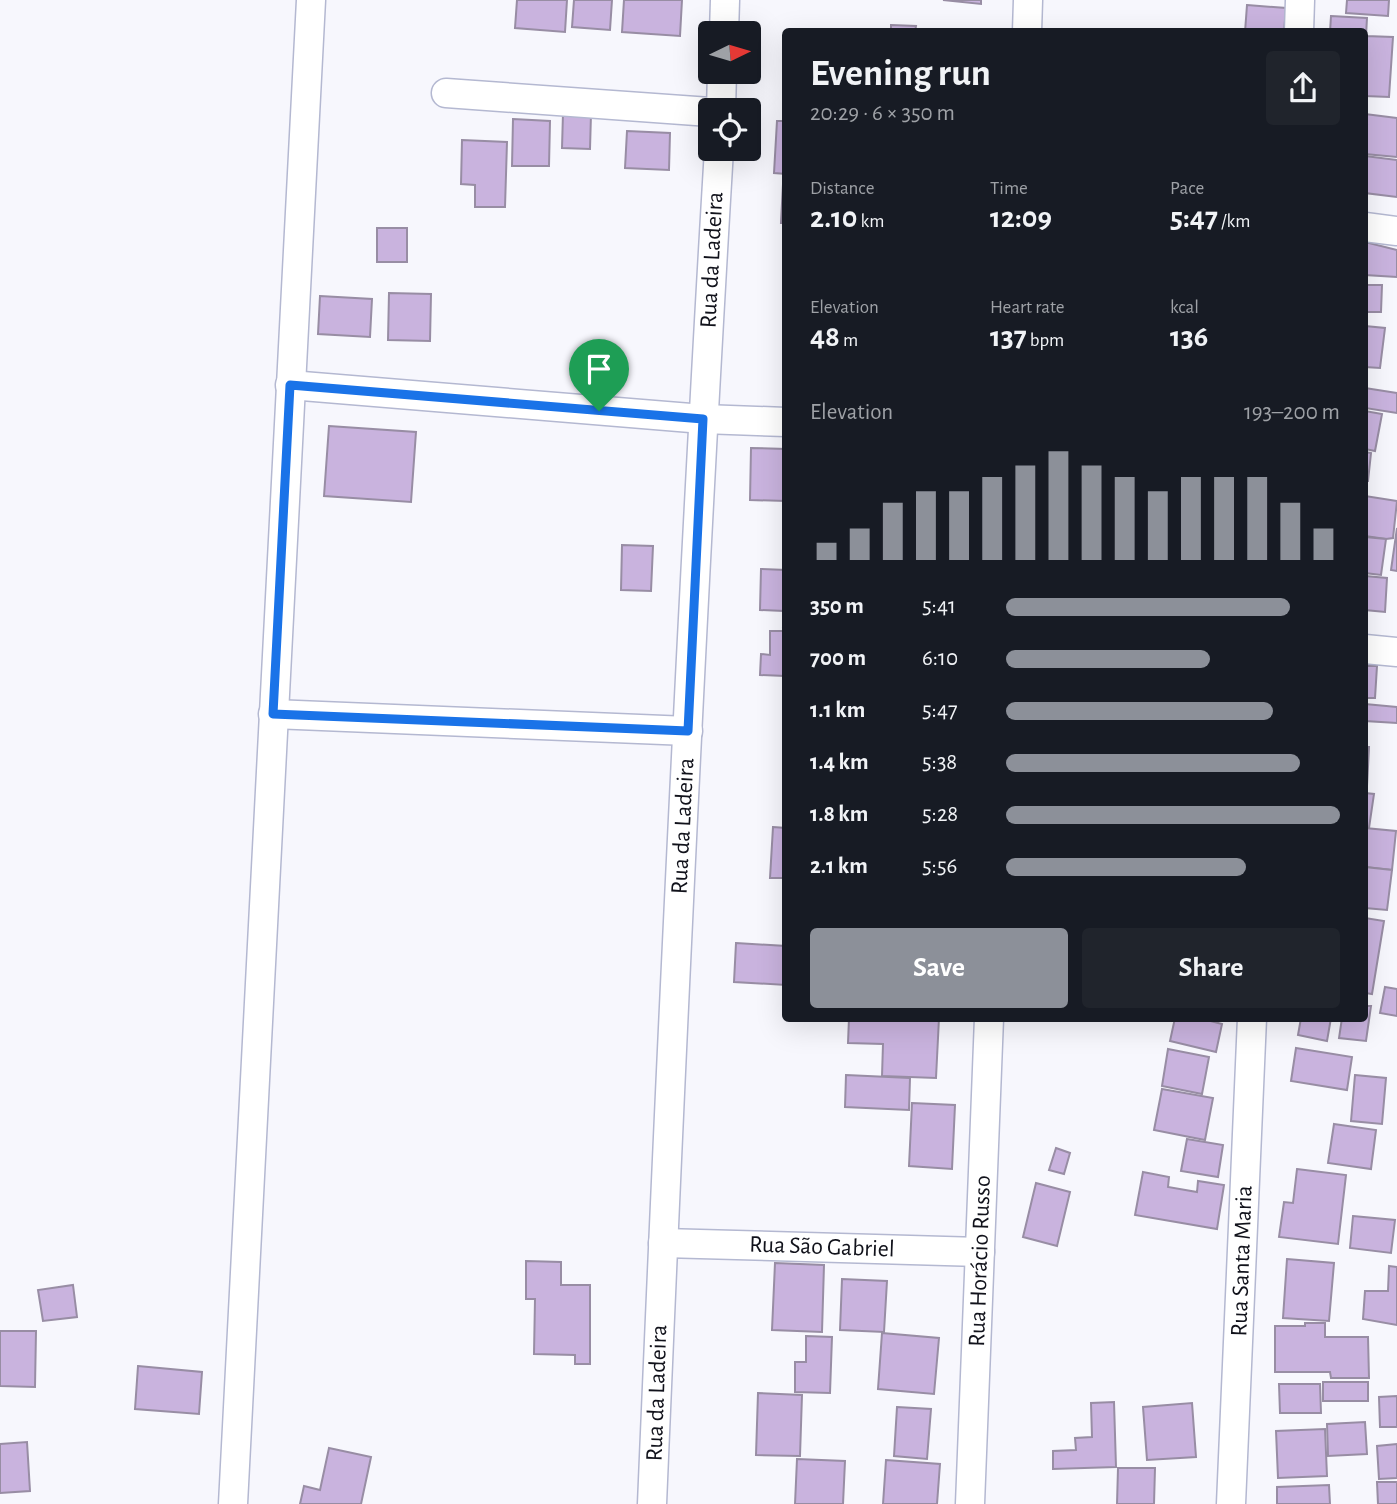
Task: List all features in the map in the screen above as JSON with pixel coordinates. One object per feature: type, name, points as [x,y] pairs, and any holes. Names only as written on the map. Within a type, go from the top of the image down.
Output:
[{"type":"street","points":[[233,1504],[310,0]]},
{"type":"street","points":[[724,21],[725,0]]},
{"type":"street","points":[[1027,28],[1028,0]]},
{"type":"street","points":[[1299,28],[1300,0]]},
{"type":"street","points":[[446,93],[698,110]]},
{"type":"street","name":"Rua da Ladeira","points":[[652,1504],[703,419],[718,161]]},
{"type":"street","points":[[1368,227],[1397,230]]},
{"type":"street","points":[[290,385],[703,419],[782,422]]},
{"type":"street","points":[[1368,649],[1397,652]]},
{"type":"street","points":[[273,714],[688,731]]},
{"type":"street","name":"Rua Horácio Russo","points":[[970,1504],[989,1022]]},
{"type":"street","name":"Rua Santa Maria","points":[[1231,1504],[1252,1022]]},
{"type":"street","name":"Rua São Gabriel","points":[[663,1243],[980,1252]]},
{"type":"building","points":[[517,0],[567,0],[565,32],[515,28]]},
{"type":"building","points":[[574,0],[612,0],[610,30],[572,27]]},
{"type":"building","points":[[624,0],[682,0],[680,36],[622,32]]},
{"type":"building","points":[[943,0],[981,0],[981,4]]},
{"type":"building","points":[[1347,0],[1389,0],[1388,16],[1346,13]]},
{"type":"building","points":[[1247,5],[1286,8],[1284,28],[1245,28]]},
{"type":"building","points":[[1331,16],[1367,18],[1366,28],[1330,28]]},
{"type":"building","points":[[891,25],[916,26],[916,28],[891,28]]},
{"type":"building","points":[[1368,36],[1393,37],[1389,97],[1368,96]]},
{"type":"building","points":[[563,113],[591,114],[590,149],[562,148]]},
{"type":"building","points":[[1368,114],[1397,118],[1397,157],[1368,154]]},
{"type":"building","points":[[513,119],[550,121],[549,166],[512,166]]},
{"type":"building","points":[[777,121],[782,121],[782,174],[774,173]]},
{"type":"building","points":[[627,131],[670,133],[669,170],[625,168]]},
{"type":"building","points":[[462,140],[507,142],[505,207],[475,207],[475,185],[461,184]]},
{"type":"building","points":[[1368,156],[1397,160],[1397,197],[1368,193]]},
{"type":"building","points":[[377,228],[407,228],[407,262],[377,262]]},
{"type":"building","points":[[1368,243],[1397,250],[1397,277],[1368,275]]},
{"type":"building","points":[[1368,285],[1382,285],[1381,312],[1368,312]]},
{"type":"building","points":[[389,293],[431,294],[430,341],[388,340]]},
{"type":"building","points":[[320,296],[372,299],[370,337],[318,334]]},
{"type":"building","points":[[1368,326],[1385,328],[1380,368],[1368,367]]},
{"type":"building","points":[[1368,388],[1397,393],[1397,413],[1368,408]]},
{"type":"building","points":[[1368,412],[1382,414],[1375,451],[1368,450]]},
{"type":"building","points":[[329,426],[416,432],[411,502],[324,496]]},
{"type":"building","points":[[751,448],[782,449],[782,501],[750,500]]},
{"type":"building","points":[[1368,452],[1371,453],[1368,481]]},
{"type":"building","points":[[1368,496],[1397,501],[1393,538],[1368,536]]},
{"type":"building","points":[[1397,528],[1397,571],[1391,570]]},
{"type":"building","points":[[1368,537],[1386,539],[1381,575],[1368,573]]},
{"type":"building","points":[[622,545],[653,546],[651,591],[621,590]]},
{"type":"building","points":[[761,569],[782,570],[782,611],[760,610]]},
{"type":"building","points":[[1368,576],[1387,578],[1385,612],[1368,610]]},
{"type":"building","points":[[770,631],[782,631],[782,676],[760,675],[761,654],[770,655]]},
{"type":"building","points":[[1368,666],[1377,666],[1375,698],[1368,698]]},
{"type":"building","points":[[1368,704],[1397,707],[1397,723],[1368,721]]},
{"type":"building","points":[[1368,793],[1374,794],[1368,828]]},
{"type":"building","points":[[773,827],[782,828],[782,878],[770,878]]},
{"type":"building","points":[[1368,828],[1396,831],[1392,870],[1368,867]]},
{"type":"building","points":[[1368,867],[1392,870],[1387,910],[1368,908]]},
{"type":"building","points":[[1368,918],[1384,921],[1372,994],[1368,993]]},
{"type":"building","points":[[736,943],[782,946],[782,985],[734,982]]},
{"type":"building","points":[[1385,987],[1397,989],[1397,1016],[1380,1013]]},
{"type":"building","points":[[1368,1006],[1371,1006],[1366,1041],[1339,1038],[1341,1022],[1368,1022]]},
{"type":"building","points":[[849,1022],[939,1022],[936,1078],[882,1076],[883,1044],[848,1043]]},
{"type":"building","points":[[1174,1022],[1222,1024],[1216,1052],[1170,1041]]},
{"type":"building","points":[[1300,1022],[1330,1022],[1327,1041],[1298,1035]]},
{"type":"building","points":[[1296,1048],[1352,1057],[1347,1090],[1291,1081]]},
{"type":"building","points":[[1168,1049],[1209,1057],[1202,1094],[1162,1086]]},
{"type":"building","points":[[846,1075],[910,1078],[909,1110],[845,1107]]},
{"type":"building","points":[[1355,1075],[1386,1078],[1382,1124],[1351,1121]]},
{"type":"building","points":[[1162,1089],[1213,1098],[1205,1140],[1154,1130]]},
{"type":"building","points":[[912,1103],[955,1105],[952,1169],[909,1166]]},
{"type":"building","points":[[1334,1124],[1376,1130],[1371,1169],[1328,1163]]},
{"type":"building","points":[[1187,1139],[1223,1145],[1218,1177],[1181,1171]]},
{"type":"building","points":[[1056,1148],[1070,1153],[1064,1174],[1049,1170]]},
{"type":"building","points":[[1297,1169],[1346,1175],[1338,1244],[1279,1237],[1284,1202],[1293,1203]]},
{"type":"building","points":[[1143,1172],[1169,1177],[1168,1187],[1197,1192],[1198,1181],[1224,1185],[1217,1229],[1135,1215]]},
{"type":"building","points":[[1036,1183],[1070,1192],[1057,1246],[1023,1237]]},
{"type":"building","points":[[1353,1216],[1395,1220],[1391,1253],[1350,1248]]},
{"type":"building","points":[[1287,1259],[1334,1263],[1329,1321],[1283,1318]]},
{"type":"building","points":[[526,1261],[561,1262],[561,1285],[590,1285],[590,1364],[575,1364],[575,1355],[534,1354],[535,1299],[526,1299]]},
{"type":"building","points":[[775,1263],[824,1265],[822,1332],[772,1330]]},
{"type":"building","points":[[1389,1266],[1397,1267],[1397,1325],[1363,1319],[1365,1291],[1388,1291]]},
{"type":"building","points":[[842,1279],[887,1281],[884,1332],[840,1330]]},
{"type":"building","points":[[73,1285],[77,1317],[43,1321],[38,1290]]},
{"type":"building","points":[[1305,1323],[1325,1323],[1325,1337],[1368,1337],[1369,1378],[1331,1378],[1330,1372],[1275,1372],[1275,1326],[1305,1326]]},
{"type":"building","points":[[0,1331],[36,1331],[35,1387],[0,1386]]},
{"type":"building","points":[[882,1333],[939,1338],[934,1394],[878,1389]]},
{"type":"building","points":[[806,1336],[832,1337],[830,1393],[795,1392],[795,1362],[806,1362]]},
{"type":"building","points":[[138,1366],[202,1372],[199,1414],[135,1409]]},
{"type":"building","points":[[1323,1382],[1368,1382],[1368,1401],[1323,1401]]},
{"type":"building","points":[[1279,1384],[1320,1384],[1321,1413],[1280,1413]]},
{"type":"building","points":[[758,1393],[802,1395],[800,1456],[756,1455]]},
{"type":"building","points":[[1397,1396],[1397,1427],[1380,1427],[1379,1397]]},
{"type":"building","points":[[1114,1402],[1116,1467],[1053,1469],[1053,1451],[1076,1450],[1075,1438],[1092,1437],[1091,1403]]},
{"type":"building","points":[[1192,1403],[1196,1457],[1147,1460],[1143,1407]]},
{"type":"building","points":[[897,1407],[931,1409],[927,1459],[894,1456]]},
{"type":"building","points":[[1365,1422],[1367,1454],[1328,1456],[1327,1424]]},
{"type":"building","points":[[1325,1429],[1327,1476],[1278,1478],[1276,1431]]},
{"type":"building","points":[[27,1442],[30,1491],[0,1493],[0,1444]]},
{"type":"building","points":[[1397,1444],[1397,1478],[1379,1479],[1377,1446]]},
{"type":"building","points":[[329,1448],[371,1457],[361,1504],[300,1504],[304,1486],[320,1490]]},
{"type":"building","points":[[797,1459],[845,1461],[843,1504],[795,1504]]},
{"type":"building","points":[[886,1460],[940,1464],[937,1504],[883,1504]]},
{"type":"building","points":[[1118,1468],[1155,1468],[1154,1504],[1117,1504]]},
{"type":"building","points":[[1377,1482],[1397,1482],[1397,1504],[1378,1504]]},
{"type":"building","points":[[1329,1485],[1330,1504],[1277,1504],[1277,1487]]},
{"type":"route","points":[[290,385],[599,411],[703,419],[688,731],[273,714],[290,385]]}]
